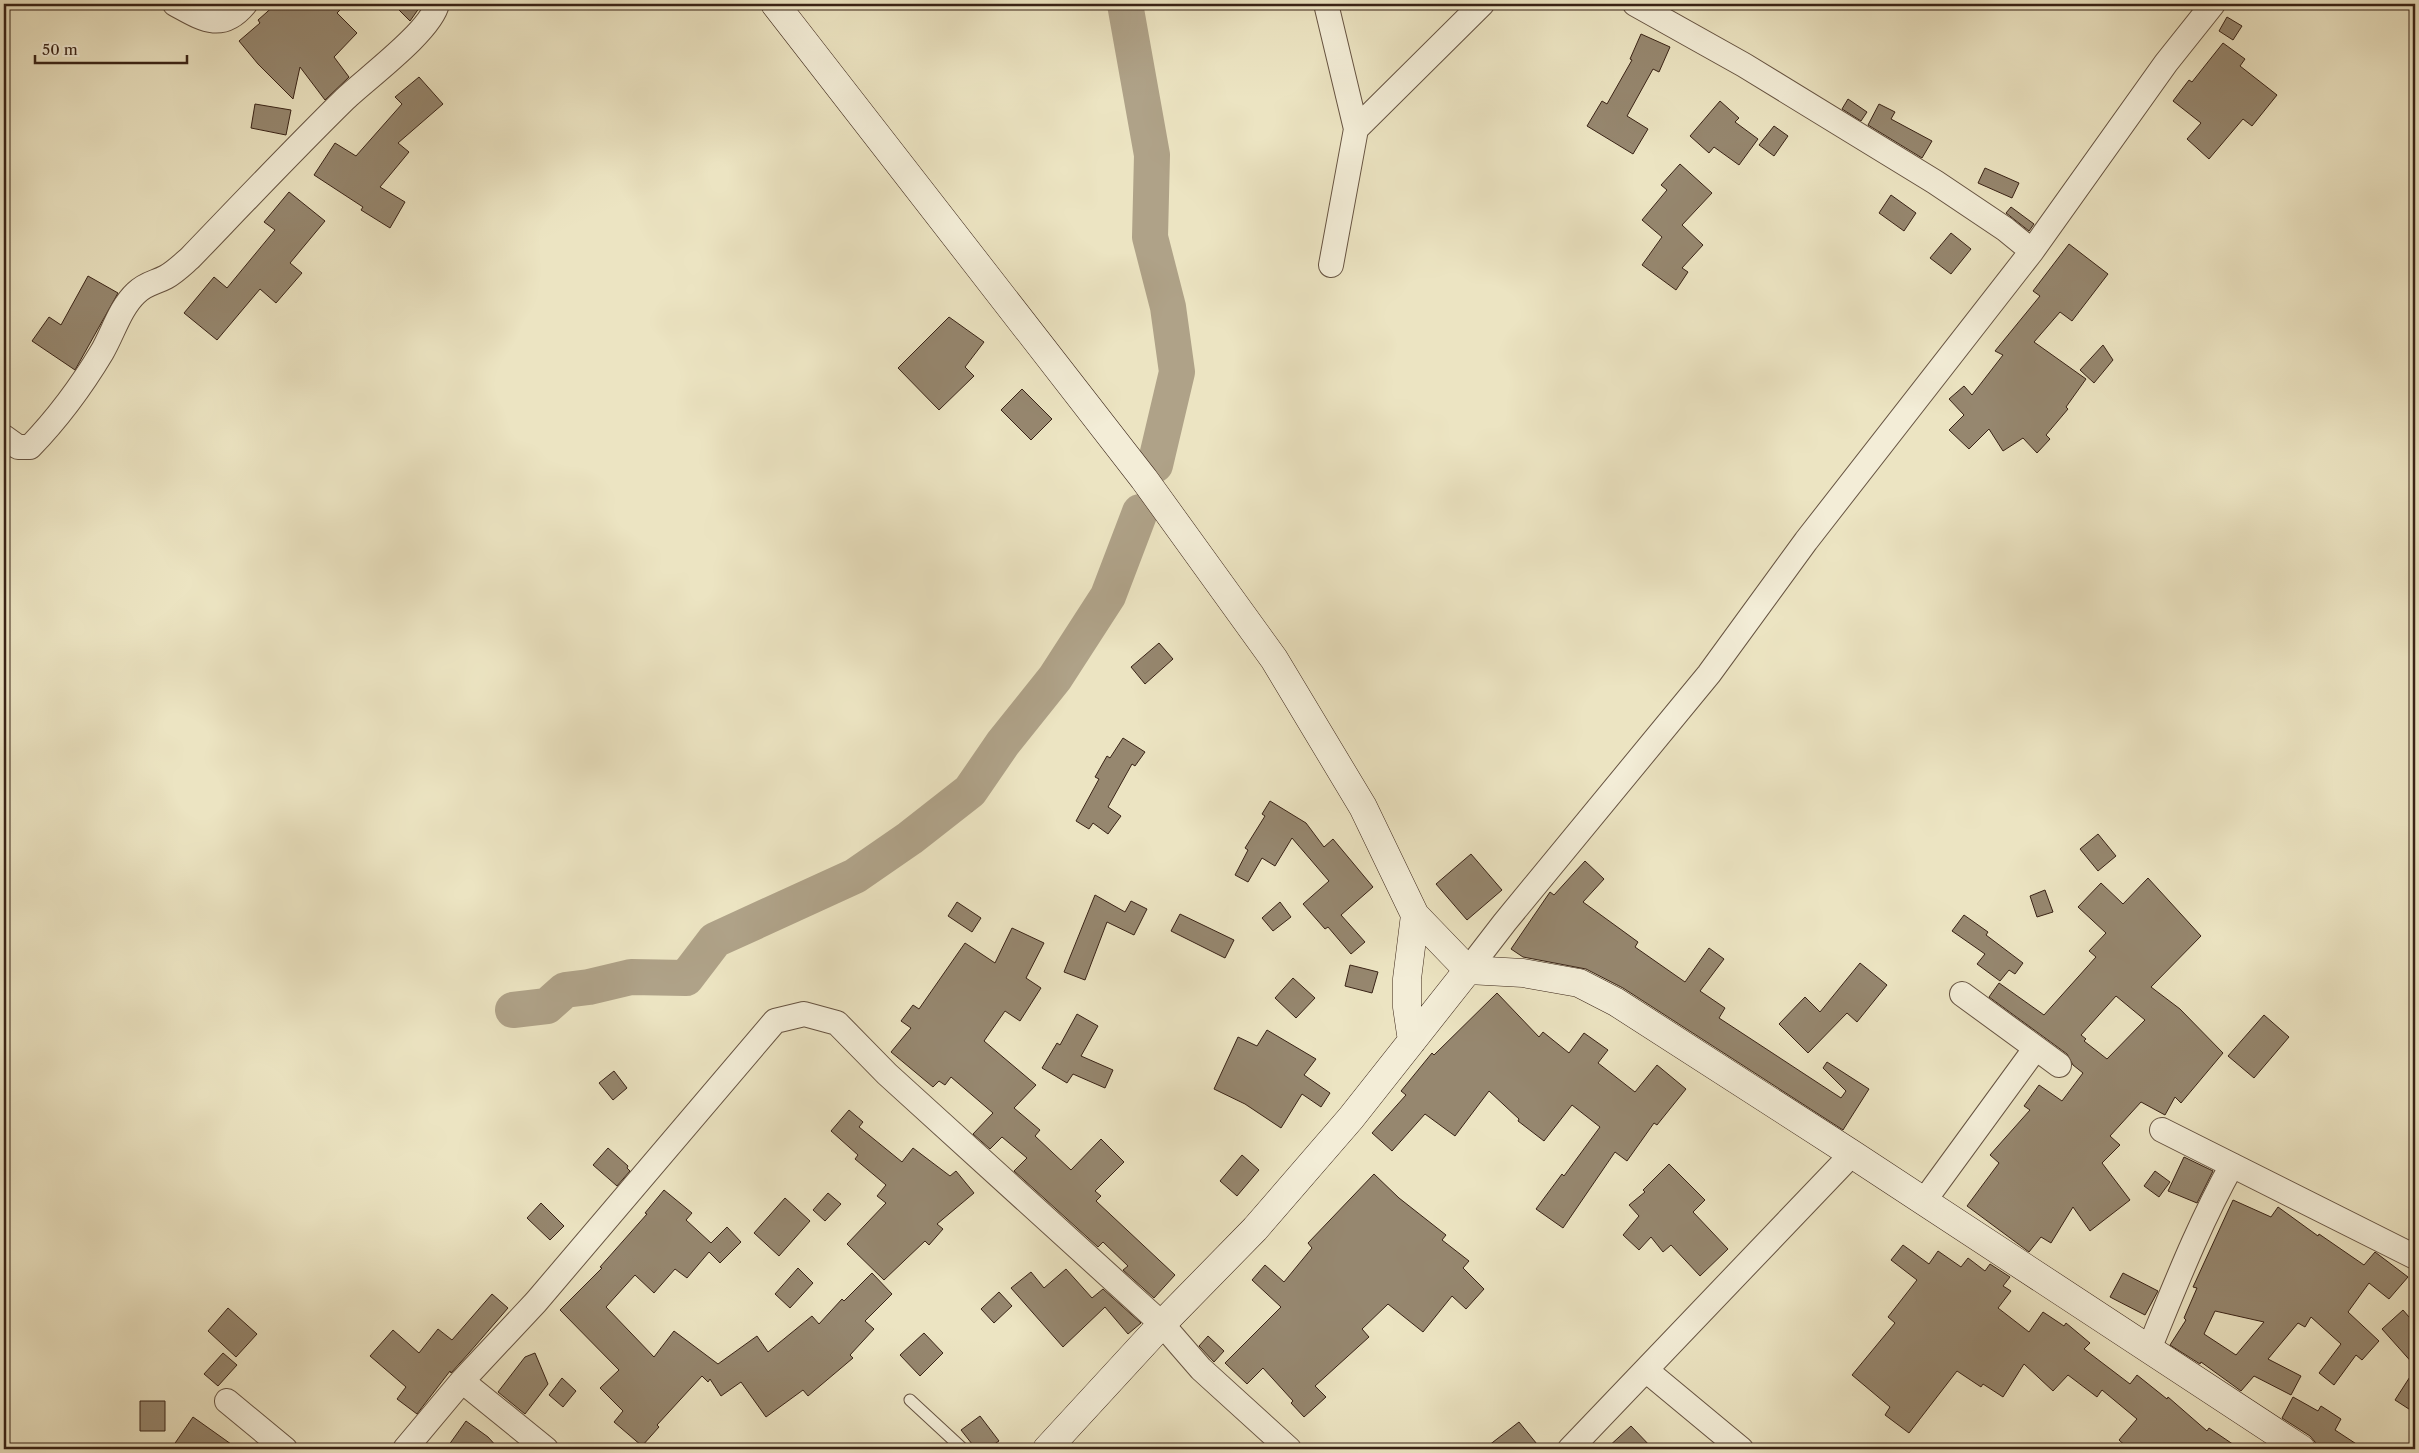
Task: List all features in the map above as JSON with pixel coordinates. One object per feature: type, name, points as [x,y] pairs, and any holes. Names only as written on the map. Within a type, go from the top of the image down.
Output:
[{"type":"main road","points":[[775,4],[1144,478],[1274,659],[1363,807],[1415,915],[1468,970],[1522,972],[1579,983],[1591,988],[1852,1154],[2301,1449]]},
{"type":"main road","points":[[1412,1041],[1407,1006],[1407,979],[1415,915]]},
{"type":"main road","points":[[1047,1449],[1162,1324],[1255,1229],[1351,1118],[1468,970]]},
{"type":"street","points":[[175,4],[205,21],[218,21],[232,14],[245,4]]},
{"type":"street","points":[[4,437],[18,447],[30,447],[73,398],[109,341],[125,307],[135,293],[149,282],[164,278],[176,271],[190,258],[347,98],[413,37],[436,10],[437,4]]},
{"type":"street","points":[[1356,129],[1482,4]]},
{"type":"street","points":[[1635,4],[1744,65],[1935,182],[2005,229],[2032,251]]},
{"type":"street","points":[[1468,970],[1708,674],[1806,541],[2032,251],[2166,63],[2213,4]]},
{"type":"street","points":[[1327,8],[1356,129],[1331,264]]},
{"type":"street","points":[[1962,994],[2059,1065]]},
{"type":"street","points":[[405,1449],[462,1381],[536,1302],[775,1020],[804,1014],[837,1023],[894,1080],[1162,1324],[1201,1369],[1290,1449]]},
{"type":"street","points":[[1924,1201],[2035,1049]]},
{"type":"street","points":[[2162,1130],[2415,1257]]},
{"type":"street","points":[[1570,1449],[1647,1371],[1852,1154]]},
{"type":"street","points":[[2149,1349],[2182,1264],[2209,1206],[2232,1165]]},
{"type":"street","points":[[1647,1371],[1741,1449]]},
{"type":"street","points":[[462,1381],[546,1449]]},
{"type":"street","points":[[227,1401],[285,1449]]},
{"type":"lane","points":[[910,1400],[963,1449]]},
{"type":"building","points":[[276,4],[346,4],[337,13],[357,33],[334,57],[349,77],[325,100],[300,67],[293,99],[258,64],[239,41],[260,23],[258,20]]},
{"type":"building","points":[[393,4],[422,4],[410,21]]},
{"type":"building","points":[[2227,17],[2242,26],[2233,40],[2219,31]]},
{"type":"building","points":[[1641,34],[1670,47],[1659,72],[1653,69],[1627,116],[1648,129],[1633,154],[1587,126],[1602,101],[1607,104],[1632,60],[1630,59]]},
{"type":"building","points":[[2223,43],[2245,59],[2240,66],[2277,95],[2252,126],[2243,119],[2209,159],[2187,139],[2201,123],[2173,101],[2189,80],[2192,82]]},
{"type":"building","points":[[419,77],[443,104],[398,143],[409,152],[380,187],[405,202],[390,228],[361,210],[363,207],[314,175],[335,143],[356,156],[402,104],[395,97]]},
{"type":"building","points":[[1848,99],[1867,112],[1861,121],[1842,109]]},
{"type":"building","points":[[1720,101],[1739,118],[1735,122],[1758,139],[1739,165],[1714,147],[1709,153],[1690,136]]},
{"type":"building","points":[[255,104],[291,110],[286,135],[251,128]]},
{"type":"building","points":[[1879,104],[1895,112],[1891,119],[1932,141],[1922,158],[1868,125]]},
{"type":"building","points":[[1774,126],[1788,136],[1774,156],[1759,145]]},
{"type":"building","points":[[1680,164],[1712,193],[1682,225],[1703,245],[1682,268],[1688,272],[1676,290],[1642,265],[1662,237],[1642,220],[1667,190],[1661,185]]},
{"type":"building","points":[[1985,168],[2019,183],[2012,198],[1978,183]]},
{"type":"building","points":[[289,192],[325,221],[290,263],[302,273],[276,303],[260,289],[217,340],[184,313],[214,277],[227,288],[275,230],[264,222]]},
{"type":"building","points":[[1891,195],[1916,213],[1904,231],[1879,213]]},
{"type":"building","points":[[2011,207],[2034,224],[2029,231],[2006,213]]},
{"type":"building","points":[[1951,233],[1971,249],[1951,274],[1930,258]]},
{"type":"building","points":[[2069,244],[2108,274],[2072,321],[2060,312],[2034,342],[2086,379],[2066,407],[2068,409],[2046,435],[2050,439],[2037,453],[2023,438],[2003,451],[1989,429],[1969,449],[1949,430],[1964,415],[1949,399],[1964,386],[1972,395],[2003,355],[1995,351],[2040,296],[2033,291]]},
{"type":"building","points":[[88,276],[118,293],[75,370],[32,341],[49,317],[61,325]]},
{"type":"building","points":[[949,317],[984,342],[965,367],[974,376],[939,410],[898,368]]},
{"type":"building","points":[[2103,345],[2113,360],[2094,383],[2080,370]]},
{"type":"building","points":[[1022,389],[1052,419],[1031,440],[1001,410]]},
{"type":"building","points":[[1159,643],[1173,659],[1145,684],[1131,667]]},
{"type":"building","points":[[1123,738],[1145,752],[1135,766],[1132,764],[1108,807],[1121,816],[1108,834],[1093,823],[1089,829],[1076,821],[1099,779],[1095,777],[1107,756],[1110,758]]},
{"type":"building","points":[[1270,801],[1306,823],[1324,847],[1333,839],[1373,887],[1341,915],[1365,942],[1351,954],[1328,927],[1325,929],[1303,904],[1329,881],[1292,838],[1275,866],[1262,858],[1248,882],[1235,875],[1248,850],[1245,848],[1265,816],[1262,814]]},
{"type":"building","points":[[2098,834],[2116,856],[2098,871],[2080,849]]},
{"type":"building","points":[[1471,854],[1502,890],[1467,920],[1436,884]]},
{"type":"building","points":[[1585,861],[1604,879],[1583,902],[1638,942],[1635,947],[1685,982],[1709,948],[1724,959],[1700,991],[1725,1008],[1719,1018],[1841,1098],[1846,1091],[1823,1068],[1827,1062],[1869,1089],[1843,1130],[1623,988],[1586,969],[1523,957],[1511,949],[1550,892],[1554,895]]},
{"type":"building","points":[[2148,878],[2201,936],[2151,987],[2180,1009],[2223,1053],[2181,1103],[2175,1097],[2165,1115],[2141,1102],[2110,1136],[2120,1145],[2102,1163],[2130,1200],[2090,1231],[2073,1207],[2051,1243],[2041,1237],[2029,1252],[1967,1206],[1999,1163],[1990,1155],[2030,1110],[2024,1106],[2039,1085],[2062,1101],[2083,1073],[2073,1065],[2067,1054],[1989,997],[1999,983],[2044,1015],[2096,957],[2089,951],[2106,933],[2078,907],[2101,883],[2123,904]],"holes":[[[2116,996],[2145,1020],[2107,1059],[2084,1041],[2086,1039],[2081,1035]]]},
{"type":"building","points":[[2045,890],[2053,912],[2037,917],[2030,896]]},
{"type":"building","points":[[1095,895],[1125,912],[1131,901],[1147,909],[1134,935],[1107,922],[1085,980],[1064,972]]},
{"type":"building","points":[[957,902],[981,918],[972,932],[948,916]]},
{"type":"building","points":[[1280,902],[1291,917],[1273,931],[1262,918]]},
{"type":"building","points":[[1180,914],[1234,940],[1225,958],[1171,931]]},
{"type":"building","points":[[1964,915],[1988,932],[1986,935],[2023,963],[2015,974],[2009,970],[2000,981],[1977,964],[1985,954],[1952,931]]},
{"type":"building","points":[[1012,928],[1044,943],[1026,978],[1041,988],[1020,1021],[1005,1011],[984,1041],[1036,1085],[1014,1108],[1040,1130],[1035,1136],[1071,1170],[1101,1139],[1124,1162],[1095,1191],[1101,1196],[1096,1201],[1175,1275],[1154,1298],[1123,1270],[1128,1266],[1103,1242],[1098,1247],[1014,1171],[1027,1158],[1002,1137],[990,1149],[973,1134],[993,1113],[951,1077],[945,1085],[939,1081],[933,1087],[891,1052],[911,1028],[901,1021],[913,1005],[919,1009],[965,943],[995,963]]},
{"type":"building","points":[[1860,963],[1887,985],[1857,1022],[1847,1013],[1808,1053],[1779,1024],[1805,997],[1820,1012]]},
{"type":"building","points":[[1350,965],[1378,972],[1372,993],[1345,986]]},
{"type":"building","points":[[1293,978],[1315,998],[1296,1018],[1275,998]]},
{"type":"building","points":[[1497,993],[1539,1037],[1543,1032],[1569,1053],[1584,1033],[1608,1050],[1598,1063],[1635,1092],[1657,1065],[1686,1089],[1657,1125],[1654,1123],[1627,1161],[1615,1152],[1563,1228],[1536,1209],[1562,1174],[1564,1176],[1600,1127],[1572,1105],[1544,1141],[1518,1121],[1519,1119],[1489,1091],[1455,1136],[1425,1114],[1392,1151],[1372,1133],[1406,1095],[1401,1091],[1432,1053],[1434,1055]]},
{"type":"building","points":[[1077,1014],[1098,1026],[1081,1056],[1113,1070],[1105,1088],[1073,1074],[1067,1083],[1042,1068],[1057,1043],[1060,1045]]},
{"type":"building","points":[[2264,1015],[2289,1037],[2254,1078],[2228,1056]]},
{"type":"building","points":[[1267,1030],[1316,1059],[1304,1075],[1330,1093],[1321,1107],[1302,1094],[1281,1128],[1245,1104],[1214,1089],[1238,1037],[1257,1046]]},
{"type":"building","points":[[614,1071],[627,1088],[613,1100],[599,1083]]},
{"type":"building","points":[[849,1110],[863,1122],[859,1127],[902,1162],[913,1148],[950,1176],[956,1171],[974,1193],[937,1224],[943,1229],[929,1245],[925,1241],[884,1280],[847,1244],[886,1203],[877,1196],[886,1185],[855,1159],[858,1155],[831,1131]]},
{"type":"building","points":[[608,1148],[628,1166],[627,1168],[630,1171],[617,1186],[593,1165]]},
{"type":"building","points":[[1242,1155],[1259,1170],[1237,1196],[1220,1181]]},
{"type":"building","points":[[2184,1157],[2213,1171],[2197,1203],[2168,1191]]},
{"type":"building","points":[[1669,1164],[1705,1200],[1693,1212],[1728,1249],[1700,1276],[1671,1245],[1663,1252],[1651,1237],[1639,1250],[1623,1235],[1639,1216],[1629,1205],[1645,1192],[1643,1190]]},
{"type":"building","points":[[2155,1171],[2170,1182],[2159,1197],[2144,1186]]},
{"type":"building","points":[[1374,1174],[1399,1198],[1446,1235],[1442,1240],[1469,1261],[1463,1268],[1484,1289],[1466,1309],[1452,1296],[1423,1332],[1388,1304],[1362,1329],[1369,1337],[1315,1386],[1326,1397],[1304,1417],[1291,1403],[1293,1401],[1263,1368],[1247,1384],[1225,1363],[1281,1307],[1252,1280],[1265,1265],[1284,1282],[1312,1248],[1308,1243]]},
{"type":"building","points":[[664,1190],[692,1213],[686,1220],[711,1243],[727,1227],[741,1242],[720,1263],[709,1252],[687,1278],[675,1269],[654,1293],[635,1275],[606,1307],[654,1357],[674,1331],[718,1364],[757,1336],[768,1352],[812,1316],[819,1324],[842,1299],[844,1301],[872,1273],[892,1294],[865,1321],[874,1329],[850,1355],[853,1358],[808,1396],[803,1390],[766,1417],[741,1382],[721,1396],[710,1379],[708,1382],[702,1376],[657,1425],[659,1427],[642,1446],[614,1422],[623,1411],[600,1388],[619,1370],[560,1310],[602,1268],[600,1267],[647,1214],[645,1213]]},
{"type":"building","points":[[828,1193],[841,1204],[825,1221],[813,1210]]},
{"type":"building","points":[[785,1198],[810,1221],[779,1256],[754,1233]]},
{"type":"building","points":[[2233,1200],[2271,1217],[2278,1207],[2318,1236],[2319,1234],[2364,1265],[2375,1252],[2408,1277],[2389,1299],[2369,1283],[2348,1312],[2379,1341],[2362,1360],[2356,1355],[2334,1385],[2319,1373],[2341,1344],[2311,1317],[2305,1327],[2298,1323],[2268,1359],[2301,1376],[2291,1395],[2254,1376],[2241,1391],[2201,1362],[2200,1364],[2170,1345],[2186,1320],[2184,1318],[2197,1288],[2193,1287]],"holes":[[[2215,1311],[2264,1322],[2236,1355],[2204,1334]]]},
{"type":"building","points":[[541,1203],[564,1226],[550,1240],[527,1218]]},
{"type":"building","points":[[1903,1245],[1929,1264],[1938,1251],[1961,1267],[1968,1258],[1985,1271],[1990,1264],[2010,1277],[2003,1286],[2011,1291],[1998,1308],[2029,1332],[2043,1312],[2064,1326],[2066,1323],[2090,1343],[2084,1349],[2130,1384],[2137,1375],[2167,1399],[2168,1397],[2207,1431],[2209,1428],[2240,1449],[2129,1449],[2119,1440],[2137,1419],[2102,1390],[2097,1397],[2068,1375],[2053,1391],[2024,1364],[2003,1397],[1983,1384],[1981,1387],[1957,1371],[1909,1433],[1885,1415],[1890,1407],[1852,1375],[1895,1323],[1888,1317],[1917,1280],[1891,1260]]},
{"type":"building","points":[[798,1268],[813,1283],[790,1308],[775,1294]]},
{"type":"building","points":[[1066,1269],[1092,1298],[1103,1289],[1141,1323],[1128,1334],[1105,1307],[1063,1347],[1011,1288],[1031,1272],[1044,1288]]},
{"type":"building","points":[[2123,1273],[2158,1291],[2145,1315],[2110,1297]]},
{"type":"building","points":[[999,1292],[1012,1306],[994,1323],[981,1309]]},
{"type":"building","points":[[492,1294],[508,1308],[451,1373],[450,1371],[417,1414],[397,1399],[406,1387],[370,1356],[393,1330],[419,1353],[438,1329],[452,1340]]},
{"type":"building","points":[[228,1308],[257,1334],[236,1357],[208,1331]]},
{"type":"building","points":[[2403,1310],[2415,1324],[2415,1366],[2382,1329]]},
{"type":"building","points":[[924,1333],[943,1353],[920,1376],[900,1355]]},
{"type":"building","points":[[1208,1336],[1224,1351],[1214,1362],[1199,1346]]},
{"type":"building","points":[[223,1353],[237,1365],[218,1386],[204,1374]]},
{"type":"building","points":[[535,1353],[548,1384],[525,1414],[498,1392],[525,1357]]},
{"type":"building","points":[[2415,1369],[2415,1413],[2395,1400]]},
{"type":"building","points":[[562,1378],[576,1391],[563,1407],[549,1395]]},
{"type":"building","points":[[2293,1397],[2318,1411],[2321,1406],[2341,1419],[2335,1430],[2364,1449],[2317,1449],[2315,1442],[2310,1436],[2282,1418]]},
{"type":"building","points":[[140,1401],[165,1401],[165,1431],[140,1431]]},
{"type":"building","points":[[980,1416],[999,1441],[987,1449],[976,1449],[961,1430]]},
{"type":"building","points":[[193,1417],[238,1449],[171,1449]]},
{"type":"building","points":[[466,1421],[488,1437],[499,1449],[446,1449]]},
{"type":"building","points":[[1519,1422],[1541,1449],[1484,1449]]},
{"type":"building","points":[[1631,1426],[1653,1449],[1606,1449]]},
{"type":"waterway","points":[[1125,4],[1152,155],[1150,237],[1168,307],[1177,372],[1155,465]]},
{"type":"waterway","points":[[513,1010],[547,1006],[565,990],[589,987],[631,977],[686,978],[715,940],[855,876],[910,838],[970,791],[1003,743],[1055,678],[1108,596],[1140,512]]}]
